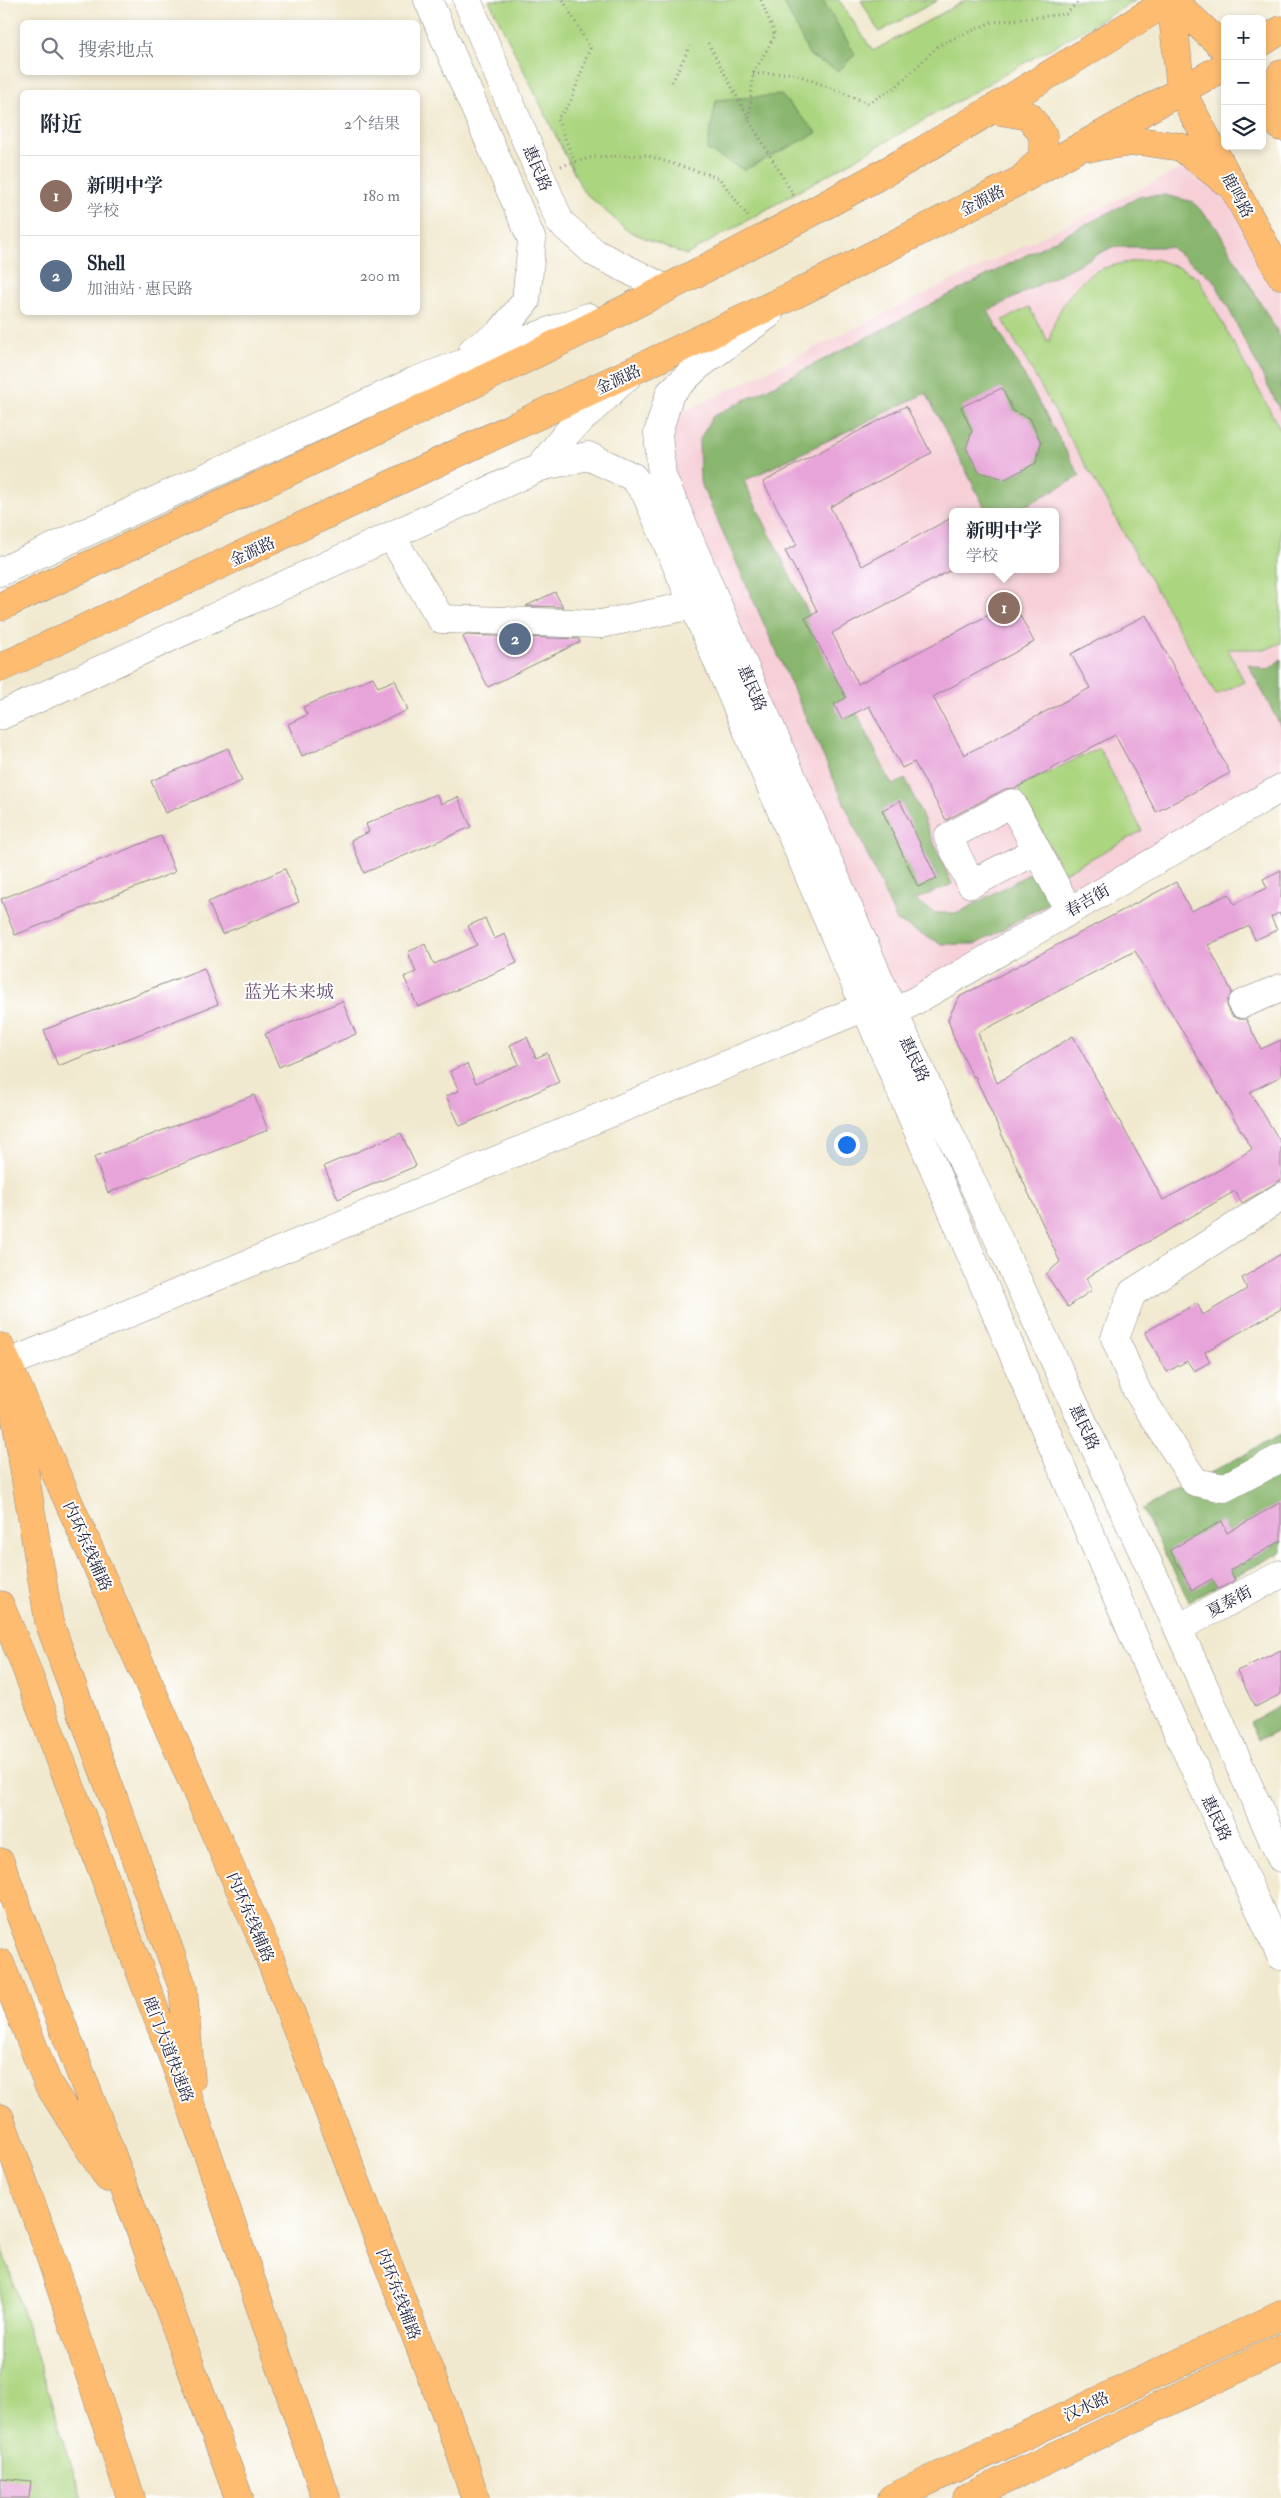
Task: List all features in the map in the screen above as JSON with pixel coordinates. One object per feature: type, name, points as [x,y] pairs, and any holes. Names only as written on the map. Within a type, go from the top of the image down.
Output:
[{"type":"main road","points":[[0,608],[499,372],[664,288],[805,214],[994,110],[1171,0],[1221,45]]},
{"type":"main road","name":"鹿鸣路","points":[[1171,0],[1180,91],[1281,275]]},
{"type":"main road","points":[[1266,39],[1281,30]]},
{"type":"main road","name":"金源路","points":[[0,668],[794,296],[1021,180],[1221,68]]},
{"type":"main road","points":[[1281,74],[1277,101],[1281,126]]},
{"type":"main road","points":[[994,110],[1030,116],[1043,135],[1043,157],[1021,180]]},
{"type":"main road","points":[[1266,120],[1281,149]]},
{"type":"main road","points":[[1078,148],[1140,141],[1181,147],[1235,189]]},
{"type":"main road","points":[[4,1356],[49,1622],[183,1988],[194,2114]]},
{"type":"main road","name":"内环东线辅路","points":[[4,1356],[265,1946],[455,2436],[475,2498]]},
{"type":"main road","name":"鹿门大道快速路","points":[[0,1605],[25,1665],[194,2114],[326,2498]]},
{"type":"main road","points":[[0,1862],[140,2229],[239,2498]]},
{"type":"main road","points":[[0,1963],[48,2084],[140,2229]]},
{"type":"main road","points":[[0,2118],[46,2244],[131,2498]]},
{"type":"main road","name":"汉水路","points":[[892,2498],[1281,2315]]},
{"type":"main road","name":"汉水路","points":[[967,2498],[1281,2348]]},
{"type":"street","points":[[428,0],[532,240],[526,301],[499,334],[429,376]]},
{"type":"street","name":"惠民路","points":[[467,0],[560,222],[595,252],[664,288]]},
{"type":"street","points":[[0,572],[429,376],[664,288]]},
{"type":"street","name":"惠民路","points":[[794,296],[698,366],[670,393],[658,433],[662,476],[894,1013],[1178,1628],[1281,1858]]},
{"type":"street","points":[[540,468],[568,432],[630,374]]},
{"type":"street","name":"惠民路","points":[[0,716],[540,468],[588,456],[633,477],[646,494],[1136,1644],[1281,1956]]},
{"type":"street","points":[[390,536],[441,619],[601,624],[693,605]]},
{"type":"street","name":"春吉街","points":[[894,1013],[1281,788]]},
{"type":"street","points":[[1036,851],[1069,911]]},
{"type":"street","points":[[1242,1004],[1281,988]]},
{"type":"street","points":[[4,1356],[865,1007]]},
{"type":"street","points":[[1281,1197],[1132,1293],[1115,1338],[1136,1389],[1195,1482],[1224,1488],[1281,1458]]},
{"type":"street","name":"夏泰街","points":[[1178,1628],[1281,1574]]},
{"type":"path","points":[[563,0],[590,48],[570,102],[557,119],[575,162]]},
{"type":"path","points":[[749,120],[753,74],[775,35],[761,0]]},
{"type":"path","points":[[753,74],[793,74],[868,102],[896,87],[940,45],[992,22],[1066,14],[1080,0]]},
{"type":"path","points":[[708,43],[749,120],[805,214]]},
{"type":"path","points":[[672,82],[690,46]]},
{"type":"path","points":[[539,172],[592,157],[645,155],[719,178],[763,236]]},
{"type":"shaded area","points":[[1215,152],[1281,275],[1281,788],[894,1013],[651,428]]},
{"type":"green space","points":[[489,0],[839,0],[873,51],[966,0],[1136,0],[686,255],[628,231],[583,191]]},
{"type":"green space","points":[[783,0],[823,0],[855,54],[839,71],[810,56]]},
{"type":"green space","points":[[861,0],[938,0],[879,32]]},
{"type":"green space","points":[[781,95],[817,133],[744,170],[707,150],[716,100]]},
{"type":"green space","points":[[1165,195],[1193,202],[1216,227],[1281,338],[1281,412],[1214,280],[1170,247],[1112,247],[988,311],[1080,476],[1021,508],[985,508],[926,393],[744,481],[892,785],[906,779],[952,884],[915,900],[935,913],[958,913],[1036,870],[1054,900],[976,944],[942,944],[897,921],[700,481],[699,441],[712,417],[1141,196]]},
{"type":"green space","points":[[1155,259],[1180,268],[1198,278],[1281,431],[1281,643],[1267,649],[1228,649],[1244,682],[1216,695],[1003,320],[1029,307],[1049,343],[1058,314],[1069,296],[1083,280],[1097,271],[1113,266]]},
{"type":"green space","points":[[1281,659],[1281,727],[1248,664],[1268,670]]},
{"type":"green space","points":[[1099,748],[1142,831],[1064,873],[1018,787]]},
{"type":"green space","points":[[1281,1435],[1281,1552],[1189,1601],[1142,1509]]},
{"type":"green space","points":[[1281,1705],[1281,1730],[1258,1740],[1250,1722]]},
{"type":"green space","points":[[0,2241],[82,2498],[0,2498]]},
{"type":"building","points":[[1002,388],[1013,411],[1030,418],[1041,443],[1036,463],[1005,479],[979,472],[966,448],[972,431],[961,407]]},
{"type":"building","points":[[906,406],[931,453],[830,507],[862,566],[949,519],[949,571],[832,633],[858,684],[1013,602],[1034,642],[933,697],[964,755],[1090,688],[1071,654],[1146,615],[1230,773],[1156,812],[1115,735],[1016,788],[1005,789],[946,820],[914,762],[902,768],[869,706],[842,720],[834,704],[846,698],[805,618],[818,612],[785,551],[797,545],[763,482]]},
{"type":"building","points":[[555,592],[563,607],[526,606]]},
{"type":"building","points":[[466,635],[579,639],[580,642],[488,687],[463,637]]},
{"type":"building","points":[[373,677],[378,687],[395,680],[408,710],[302,756],[288,724],[307,715],[303,707]]},
{"type":"building","points":[[228,748],[242,781],[165,813],[151,781]]},
{"type":"building","points":[[436,794],[441,804],[458,797],[471,827],[364,873],[351,840],[369,832],[366,824]]},
{"type":"building","points":[[900,801],[937,879],[918,887],[882,810]]},
{"type":"building","points":[[161,836],[175,872],[15,935],[1,899]]},
{"type":"building","points":[[285,869],[299,902],[222,934],[208,902]]},
{"type":"building","points":[[1281,870],[1281,916],[1279,913],[1271,917],[1277,930],[1255,940],[1249,926],[1208,945],[1232,992],[1227,1002],[1228,1010],[1232,1016],[1246,1019],[1261,1049],[1281,1040],[1281,1076],[1250,1092],[1281,1143],[1281,1180],[1242,1203],[1235,1191],[1086,1278],[1092,1290],[1068,1307],[1046,1274],[1060,1262],[975,1076],[973,1077],[954,1038],[948,1019],[959,997],[1176,882],[1191,911],[1229,894],[1234,904],[1267,888],[1263,879]],"holes":[[[1135,951],[1252,1149],[1221,1169],[1163,1200],[1073,1036],[997,1083],[978,1033]]]},
{"type":"building","points":[[485,918],[494,939],[505,934],[517,963],[418,1007],[404,977],[416,972],[408,952],[425,944],[434,964],[477,945],[468,926]]},
{"type":"building","points":[[204,968],[218,1004],[58,1066],[44,1030]]},
{"type":"building","points":[[342,1001],[356,1034],[279,1067],[265,1034]]},
{"type":"building","points":[[527,1037],[536,1058],[547,1053],[559,1082],[460,1126],[446,1096],[459,1091],[450,1071],[467,1064],[476,1083],[519,1064],[510,1045]]},
{"type":"building","points":[[254,1095],[268,1130],[108,1193],[94,1157]]},
{"type":"building","points":[[401,1133],[416,1166],[338,1199],[324,1166]]},
{"type":"building","points":[[1281,1254],[1281,1309],[1205,1352],[1210,1362],[1194,1371],[1187,1361],[1167,1372],[1145,1332],[1197,1303],[1203,1315],[1247,1289],[1242,1278]]},
{"type":"building","points":[[1281,1502],[1281,1541],[1230,1570],[1235,1580],[1223,1587],[1218,1589],[1212,1579],[1192,1590],[1170,1550],[1222,1521],[1227,1533]]},
{"type":"building","points":[[1281,1650],[1281,1694],[1255,1707],[1237,1671]]},
{"type":"building","points":[[0,2478],[31,2481],[29,2498],[0,2498]]},
{"type":"place","name":"新明中学","points":[[1004,608]]},
{"type":"place","name":"Shell","points":[[515,639]]},
{"type":"district","name":"蓝光未来城","points":[[289,992]]}]
